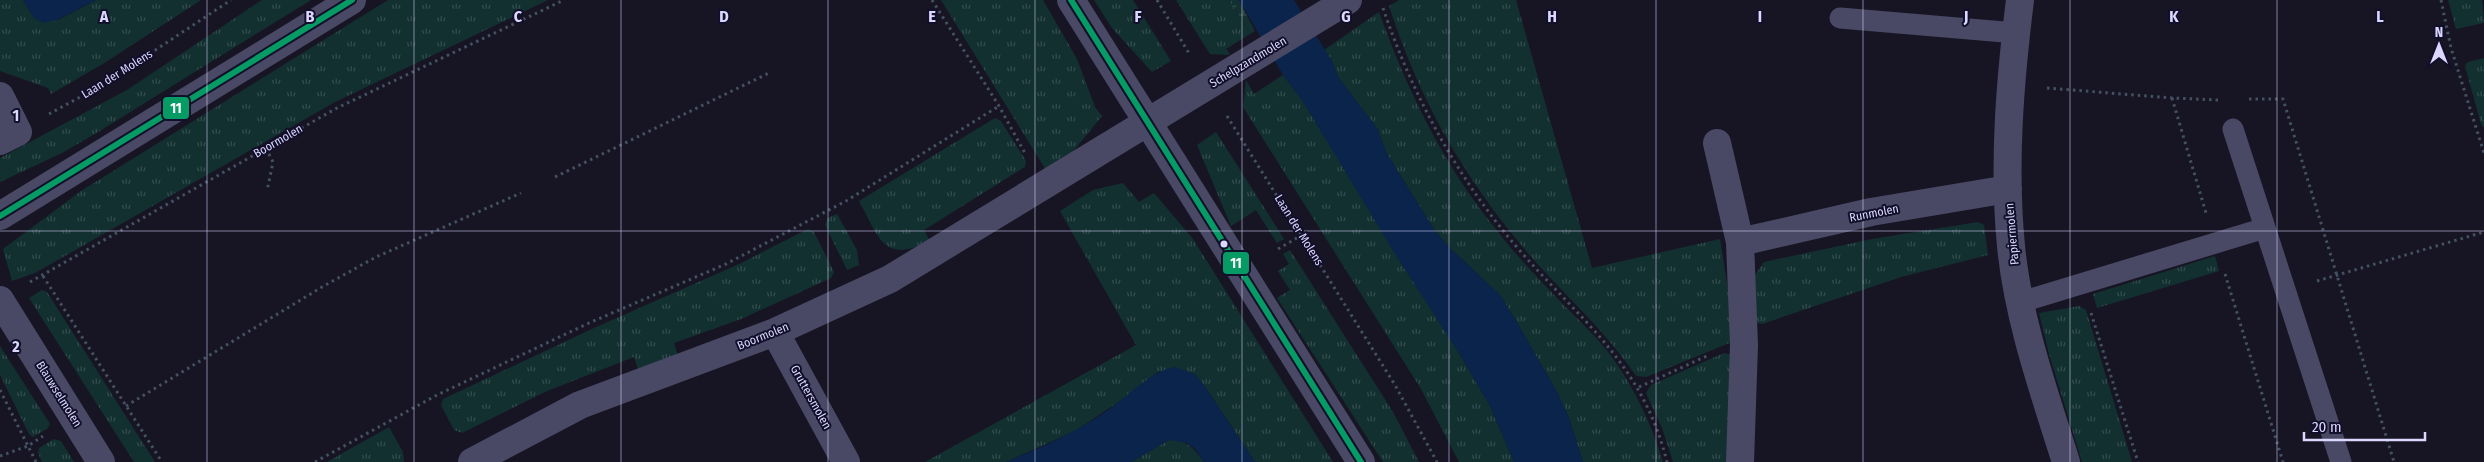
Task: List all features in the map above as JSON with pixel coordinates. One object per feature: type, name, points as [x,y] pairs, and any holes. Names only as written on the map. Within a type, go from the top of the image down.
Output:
[{"type":"street","points":[[0,216],[352,0]]},
{"type":"street","points":[[1071,0],[1362,462]]},
{"type":"street","name":"Papiermolen","points":[[2020,0],[2009,113],[2008,189],[2011,247],[2033,355],[2066,462]]},
{"type":"street","name":"Schelpzandmolen","points":[[1148,122],[1343,3]]},
{"type":"street","points":[[0,96],[9,136]]},
{"type":"street","name":"Boormolen","points":[[472,462],[580,405],[776,332],[890,279],[1148,122]]},
{"type":"street","points":[[1717,143],[1740,242],[1744,345],[1740,462]]},
{"type":"street","name":"Runmolen","points":[[1740,242],[1871,212],[2008,189]]},
{"type":"street","name":"Blauwselmolen","points":[[0,300],[101,462]]},
{"type":"street","name":"Gruttersmolen","points":[[776,332],[846,462]]},
{"type":"lane","points":[[1840,18],[2016,33]]},
{"type":"lane","points":[[2233,129],[2341,462]]},
{"type":"lane","points":[[2021,302],[2265,228]]},
{"type":"path","name":"Laan der Molens","points":[[9,136],[104,84],[231,0]]},
{"type":"path","name":"Boormolen","points":[[26,284],[337,108],[564,0]]},
{"type":"path","points":[[932,0],[999,106],[1043,187]]},
{"type":"path","name":"Laan der Molens","points":[[1157,0],[1208,86],[1395,385],[1437,462]]},
{"type":"path","points":[[1381,0],[1403,62],[1427,113],[1466,180],[1514,245],[1604,340],[1638,387],[1653,420],[1668,462]]},
{"type":"path","points":[[2442,0],[2451,48],[2484,152]]},
{"type":"path","points":[[555,177],[771,72]]},
{"type":"path","points":[[2172,98],[2283,462]]},
{"type":"path","points":[[315,462],[437,395],[590,323],[726,264],[846,202],[999,106]]},
{"type":"path","points":[[266,148],[273,162],[268,191]]},
{"type":"path","points":[[126,406],[322,287],[376,257],[521,193]]},
{"type":"path","points":[[2285,291],[2484,232]]},
{"type":"path","points":[[1278,249],[1302,235]]},
{"type":"path","points":[[43,276],[162,462]]},
{"type":"path","points":[[2082,284],[2138,462]]},
{"type":"path","points":[[1638,387],[1722,349],[1744,345]]},
{"type":"path","points":[[0,390],[36,462]]},
{"type":"path","points":[[0,456],[28,446],[74,418]]},
{"type":"green space","points":[[0,0],[23,0],[34,18],[58,20],[96,0],[201,0],[106,62],[51,94],[48,88],[0,71]]},
{"type":"green space","points":[[262,0],[311,0],[98,132],[62,153],[0,182],[0,158],[127,90]]},
{"type":"green space","points":[[388,0],[548,0],[335,102],[35,273],[12,281],[3,249],[81,191]]},
{"type":"green space","points":[[941,0],[1043,0],[1077,59],[1095,107],[1102,116],[1070,155],[1046,170]]},
{"type":"green space","points":[[1094,0],[1133,0],[1171,61],[1152,72],[1112,28]]},
{"type":"green space","points":[[1176,0],[1229,0],[1250,34],[1226,49],[1230,54],[1228,55],[1210,54]]},
{"type":"green space","points":[[1229,0],[1239,0],[1255,31],[1250,34]]},
{"type":"green space","points":[[1399,0],[1516,0],[1592,268],[1720,239],[1728,289],[1732,342],[1646,377],[1636,376],[1611,343],[1527,252],[1482,194],[1463,165],[1429,105],[1401,41],[1389,6]]},
{"type":"green space","points":[[2448,0],[2482,0],[2484,23],[2456,29]]},
{"type":"green space","points":[[1379,12],[1414,98],[1459,178],[1476,204],[1510,246],[1614,360],[1643,409],[1663,462],[1583,462],[1569,418],[1557,392],[1500,295],[1450,248],[1435,231],[1387,154],[1377,128],[1338,77],[1332,61],[1324,50]]},
{"type":"green space","points":[[2484,58],[2484,128],[2481,124],[2465,66],[2468,62]]},
{"type":"green space","points":[[1283,75],[1302,100],[1459,353],[1490,406],[1514,462],[1459,462],[1421,389],[1243,107],[1246,80],[1254,94]]},
{"type":"green space","points":[[995,118],[1001,121],[1026,161],[1025,167],[924,230],[930,241],[902,250],[885,244],[872,227],[859,201]]},
{"type":"green space","points":[[1216,132],[1284,239],[1277,243],[1256,210],[1231,226],[1197,145]]},
{"type":"green space","points":[[1123,183],[1139,202],[1154,193],[1193,239],[1333,462],[1255,462],[1195,374],[1159,371],[1132,393],[1075,431],[1006,462],[925,462],[1136,345],[1060,211],[1093,190]]},
{"type":"green space","points":[[837,214],[857,250],[859,265],[847,270],[825,225],[828,218]]},
{"type":"green space","points":[[1978,222],[1984,225],[1988,255],[1901,277],[1762,324],[1755,322],[1750,282],[1764,262],[1872,239]]},
{"type":"green space","points":[[808,229],[814,232],[834,272],[831,278],[741,319],[674,343],[678,356],[638,369],[634,357],[547,391],[462,433],[454,430],[441,405],[443,399],[594,328],[737,265]]},
{"type":"green space","points":[[1290,250],[1393,412],[1419,462],[1383,462],[1277,298],[1290,290],[1278,271],[1289,264],[1283,254]]},
{"type":"green space","points":[[2215,256],[2219,271],[2097,308],[2093,294]]},
{"type":"green space","points":[[42,290],[47,292],[155,462],[134,462],[29,298]]},
{"type":"green space","points":[[2079,306],[2086,310],[2132,462],[2082,462],[2049,354],[2039,313]]},
{"type":"green space","points":[[0,346],[50,424],[47,429],[33,437],[29,434],[0,375]]},
{"type":"green space","points":[[1724,353],[1733,355],[1729,462],[1673,462],[1662,428],[1646,393],[1651,385]]},
{"type":"green space","points":[[389,427],[403,452],[404,462],[327,462]]},
{"type":"green space","points":[[54,439],[61,441],[74,462],[42,462],[38,453],[39,448]]},
{"type":"green space","points":[[1169,440],[1181,441],[1190,446],[1204,462],[1131,462]]},
{"type":"water","points":[[23,0],[96,0],[57,20],[43,23],[34,18]]},
{"type":"water","points":[[1239,0],[1294,0],[1332,61],[1338,77],[1377,128],[1387,154],[1435,231],[1450,248],[1500,295],[1557,392],[1569,418],[1583,462],[1514,462],[1490,406],[1459,353],[1395,254],[1302,100],[1283,75]]},
{"type":"water","points":[[1175,367],[1195,374],[1255,462],[1204,462],[1195,449],[1187,443],[1169,440],[1131,462],[1006,462],[1079,428],[1111,408],[1156,374]]},
{"type":"transit line","name":"11","points":[[0,216],[352,0]]},
{"type":"transit line","name":"11","points":[[1071,0],[1361,462]]}]
